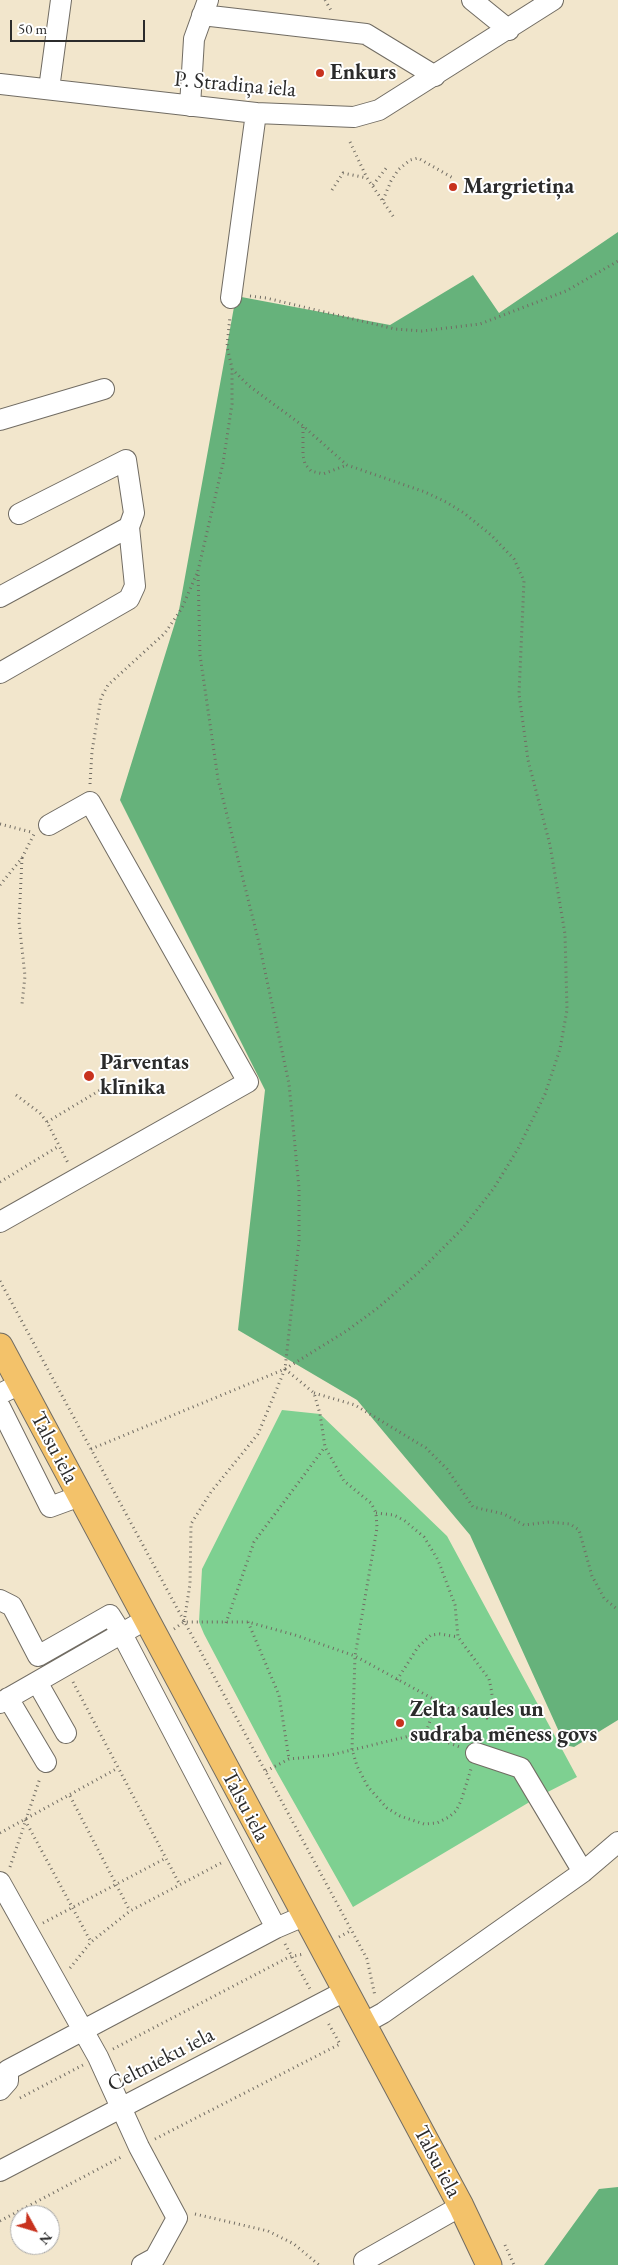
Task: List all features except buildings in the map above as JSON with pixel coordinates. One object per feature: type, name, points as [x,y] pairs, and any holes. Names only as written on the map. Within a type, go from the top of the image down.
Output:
[{"type":"main road","name":"Talsu iela","points":[[0,1346],[10,1389],[80,1496],[345,1991],[373,2019],[489,2265]]},
{"type":"street","points":[[49,89],[62,0]]},
{"type":"street","points":[[472,0],[509,30]]},
{"type":"street","name":"P. Stradiņa iela","points":[[0,84],[256,113],[354,117],[379,110],[509,30],[553,0]]},
{"type":"street","points":[[190,106],[193,86],[194,39],[205,8],[366,34],[435,76]]},
{"type":"street","points":[[231,298],[256,113]]},
{"type":"street","points":[[0,420],[104,389]]},
{"type":"street","points":[[0,673],[128,599],[135,586],[129,526],[134,512],[126,460],[19,514]]},
{"type":"street","points":[[0,597],[129,526]]},
{"type":"street","points":[[0,1222],[248,1082],[90,802],[49,825]]},
{"type":"street","points":[[0,1407],[50,1507],[80,1496]]},
{"type":"street","points":[[0,1600],[12,1606],[38,1656],[50,1674],[66,1733]]},
{"type":"street","points":[[38,1656],[110,1615],[122,1634],[276,1928]]},
{"type":"street","points":[[46,1762],[4,1700],[145,1620]]},
{"type":"street","points":[[476,1753],[520,1768],[583,1872]]},
{"type":"street","points":[[373,2019],[583,1872],[618,1842]]},
{"type":"street","points":[[3,1887],[98,2057],[176,2218],[152,2263]]},
{"type":"street","points":[[8,2095],[8,2081],[4,2062],[83,2031],[276,1928],[304,1916]]},
{"type":"street","name":"Celtnieku iela","points":[[0,2171],[345,1991]]},
{"type":"street","points":[[362,2264],[461,2206]]},
{"type":"path","points":[[350,142],[372,185],[395,219]]},
{"type":"path","points":[[383,200],[398,170],[410,160],[418,158],[453,178]]},
{"type":"path","points":[[372,185],[388,167]]},
{"type":"path","points":[[332,190],[343,173],[368,178]]},
{"type":"path","points":[[90,802],[92,751],[101,698],[108,685],[165,633],[182,608],[198,572],[223,463],[232,404],[232,368],[227,347],[231,298],[249,296],[266,298],[395,329],[422,331],[480,324],[566,291],[618,261]]},
{"type":"path","points":[[91,1449],[285,1369],[348,1330],[419,1272],[462,1229],[494,1188],[519,1147],[545,1094],[560,1049],[567,1010],[565,934],[550,845],[528,760],[519,694],[524,581],[514,559],[491,535],[464,513],[425,492],[347,465],[303,426],[248,385],[232,368]]},
{"type":"path","points":[[303,426],[303,455],[305,464],[311,471],[323,474],[347,465]]},
{"type":"path","points":[[184,1622],[190,1584],[191,1524],[211,1492],[258,1434],[285,1369],[299,1241],[299,1188],[289,1084],[259,943],[218,779],[200,655],[198,572]]},
{"type":"path","points":[[0,824],[34,832],[22,858],[0,885]]},
{"type":"path","points":[[22,858],[19,922],[25,976],[22,1004]]},
{"type":"path","points":[[47,1122],[102,1089]]},
{"type":"path","points":[[16,1095],[40,1113],[47,1122],[58,1146],[77,1178]]},
{"type":"path","points":[[0,1182],[58,1146]]},
{"type":"path","points":[[0,1281],[367,1959],[375,1998],[373,2019]]},
{"type":"path","points":[[285,1369],[314,1393],[355,1405],[426,1448],[447,1468],[473,1507],[504,1514],[524,1525],[548,1522],[570,1524],[579,1530],[592,1576],[604,1598],[618,1610]]},
{"type":"path","points":[[266,1771],[289,1759],[331,1755],[352,1749],[422,1733],[476,1753],[456,1811],[437,1823],[424,1824],[400,1816],[387,1808],[377,1798],[357,1766],[352,1749],[354,1656],[377,1528],[376,1513],[370,1503],[344,1481],[325,1448],[320,1414],[314,1393]]},
{"type":"path","points":[[226,1623],[254,1542],[325,1448]]},
{"type":"path","points":[[184,1622],[248,1622],[295,1635],[354,1656],[437,1701],[487,1718],[493,1701],[489,1678],[458,1637],[455,1605],[438,1560],[424,1537],[405,1521],[394,1515],[376,1513]]},
{"type":"path","points":[[248,1622],[279,1695],[289,1759]]},
{"type":"path","points":[[397,1680],[418,1647],[431,1635],[440,1634],[458,1637]]},
{"type":"path","points":[[50,1674],[118,1768],[180,1885]]},
{"type":"path","points":[[425,1735],[437,1701]]},
{"type":"path","points":[[3,1887],[46,1762]]},
{"type":"path","points":[[0,1833],[118,1768]]},
{"type":"path","points":[[70,1796],[130,1911]]},
{"type":"path","points":[[25,1820],[91,1942]]},
{"type":"path","points":[[57,1984],[91,1942],[130,1911],[237,1855]]},
{"type":"path","points":[[27,1931],[166,1858]]},
{"type":"path","points":[[0,2221],[340,2044],[276,1928]]},
{"type":"path","points":[[8,2095],[98,2057],[288,1957],[293,1957],[320,1946],[352,1930]]},
{"type":"path","points":[[172,2210],[268,2231],[294,2244],[319,2265]]},
{"type":"path","points":[[501,2237],[514,2265]]},
{"type":"green space","points":[[618,232],[618,1720],[574,1747],[565,1745],[470,1535],[357,1400],[238,1330],[265,1090],[120,800],[179,610],[236,296],[390,325],[473,275],[499,313]]},
{"type":"green space","points":[[282,1410],[320,1414],[447,1536],[577,1777],[538,1797],[353,1907],[274,1767],[199,1622],[202,1569]]},
{"type":"green space","points":[[618,2187],[618,2265],[544,2265],[599,2189]]},
{"type":"place","name":"Enkurs","points":[[320,73]]},
{"type":"place","name":"Margrietiņa","points":[[453,187]]},
{"type":"place","name":"Pārventas klīnika","points":[[89,1076]]},
{"type":"place","name":"Zelta saules un sudraba mēness govs","points":[[400,1723]]}]
